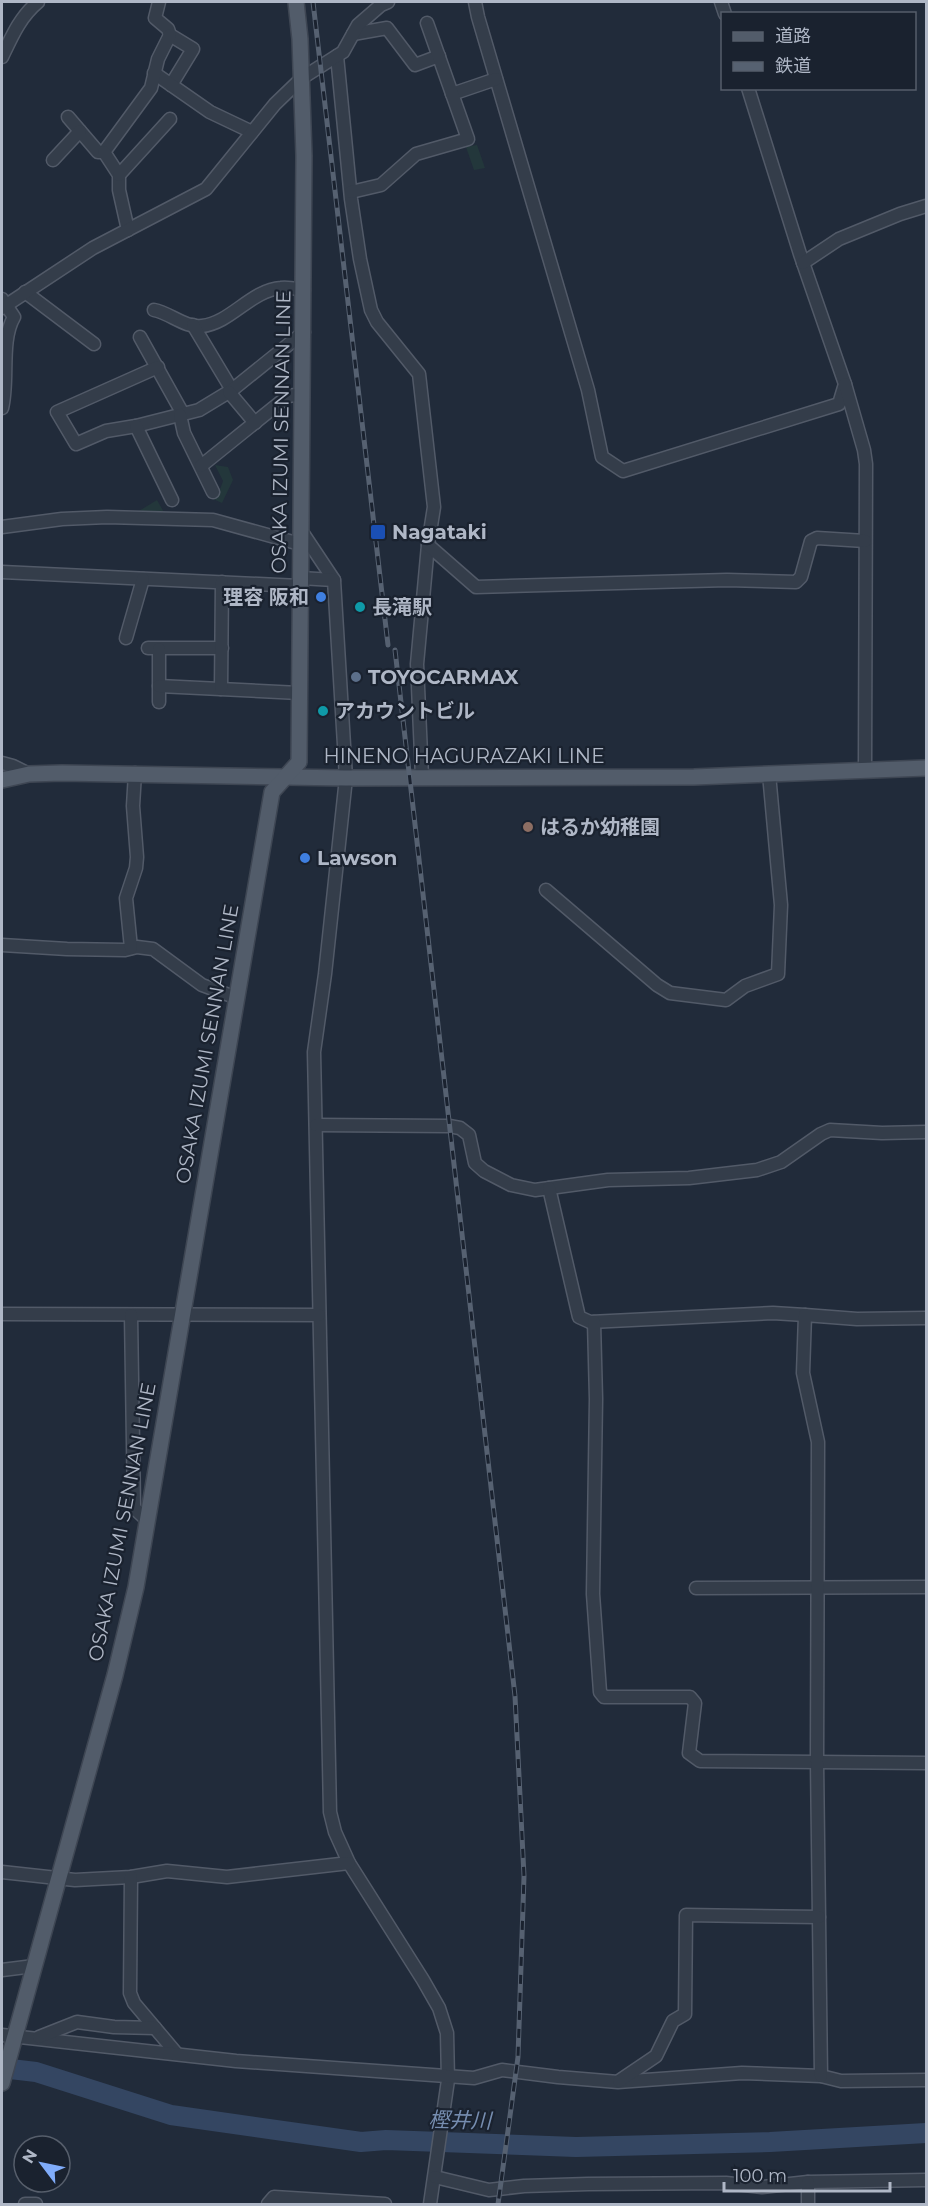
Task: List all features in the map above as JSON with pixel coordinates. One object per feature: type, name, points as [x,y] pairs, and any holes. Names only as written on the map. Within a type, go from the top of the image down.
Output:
[{"type":"main road","name":"OSAKA IZUMI SENNAN LINE","points":[[2,2083],[10,2038],[34,1966],[122,1645],[148,1521],[272,792],[289,776],[299,762],[304,290],[302,78],[296,2]]},
{"type":"main road","name":"HINENO HAGURAZAKI LINE","points":[[2,780],[29,774],[135,773],[346,778],[694,777],[927,768]]},
{"type":"street","points":[[2,57],[16,27],[38,2]]},
{"type":"street","points":[[159,2],[155,18],[168,29],[170,35],[193,49],[171,85]]},
{"type":"street","points":[[2,408],[6,389],[5,368],[9,325],[14,317],[3,304],[93,248],[206,189],[275,104],[302,78],[343,52],[358,25],[381,4],[388,2]]},
{"type":"street","points":[[475,2],[588,390],[602,457],[623,471],[839,404],[845,384]]},
{"type":"street","points":[[351,192],[381,185],[416,154],[468,139],[427,24]]},
{"type":"street","points":[[353,34],[387,28],[415,64],[439,56]]},
{"type":"street","points":[[105,152],[151,88],[158,59],[170,35]]},
{"type":"street","points":[[337,56],[351,192],[360,259],[371,310],[377,322],[419,374],[434,507],[428,545],[417,664],[422,777]]},
{"type":"street","points":[[154,73],[210,112],[252,132]]},
{"type":"street","points":[[452,94],[496,80]]},
{"type":"street","points":[[749,90],[803,263],[845,384],[864,450],[865,770]]},
{"type":"street","points":[[68,117],[98,152],[105,152]]},
{"type":"street","points":[[119,175],[170,119]]},
{"type":"street","points":[[53,160],[80,131]]},
{"type":"street","points":[[105,152],[119,175],[119,190],[128,230]]},
{"type":"street","points":[[803,263],[839,238],[927,206]]},
{"type":"street","points":[[154,310],[165,312],[193,326],[201,326],[213,323],[269,291],[281,288],[304,290]]},
{"type":"street","points":[[25,292],[94,344]]},
{"type":"street","points":[[193,326],[231,391],[255,423]]},
{"type":"street","points":[[158,367],[57,412],[76,444],[106,431],[199,410],[231,391],[304,332]]},
{"type":"street","points":[[140,337],[182,415],[184,433],[213,492]]},
{"type":"street","points":[[201,466],[288,396],[303,393]]},
{"type":"street","points":[[136,426],[172,500]]},
{"type":"street","points":[[2,527],[62,519],[107,517],[213,520],[300,537],[334,580],[346,778],[325,974],[314,1052],[330,1812],[335,1832],[349,1863],[439,2008],[447,2033],[448,2078],[430,2205]]},
{"type":"street","points":[[428,545],[476,587],[727,580],[796,582],[801,577],[811,541],[817,538],[865,541]]},
{"type":"street","points":[[2,572],[222,582],[334,580]]},
{"type":"street","points":[[126,638],[143,579]]},
{"type":"street","points":[[221,689],[222,582]]},
{"type":"street","points":[[159,702],[153,649],[222,648]]},
{"type":"street","points":[[159,686],[299,693]]},
{"type":"street","points":[[2,763],[29,774]]},
{"type":"street","points":[[131,948],[126,898],[136,868],[137,857],[133,807],[135,773]]},
{"type":"street","points":[[546,890],[657,985],[670,993],[726,1000],[745,986],[778,974],[781,905],[769,774]]},
{"type":"street","points":[[2,945],[68,949],[125,950],[137,947],[153,949],[202,985],[237,998]]},
{"type":"street","points":[[316,1125],[460,1128],[469,1136],[476,1163],[484,1171],[511,1185],[535,1190],[608,1180],[689,1178],[757,1170],[782,1162],[830,1130],[882,1133],[927,1132]]},
{"type":"street","points":[[549,1188],[579,1317],[594,1322],[773,1313],[857,1319],[927,1318]]},
{"type":"street","points":[[2,1314],[319,1315]]},
{"type":"street","points":[[131,1315],[134,1508],[148,1521]]},
{"type":"street","points":[[806,1316],[803,1373],[818,1442],[816,1587],[821,2076]]},
{"type":"street","points":[[594,1322],[596,1399],[593,1594],[600,1692],[604,1697],[690,1697],[695,1703],[689,1753],[700,1761],[927,1763]]},
{"type":"street","points":[[696,1588],[927,1587]]},
{"type":"street","points":[[2,1872],[75,1880],[131,1877],[167,1871],[227,1877],[349,1863]]},
{"type":"street","points":[[131,1877],[130,1993],[134,2003],[177,2054]]},
{"type":"street","points":[[618,2082],[656,2056],[673,2021],[685,2014],[686,1915],[819,1917]]},
{"type":"street","points":[[2,1970],[34,1966]]},
{"type":"street","points":[[38,2038],[77,2022],[114,2027],[155,2028]]},
{"type":"street","points":[[10,2038],[38,2038],[177,2054],[448,2078],[474,2078],[502,2070],[618,2082],[742,2073],[821,2076],[841,2081],[927,2080]]},
{"type":"street","points":[[436,2173],[489,2190],[524,2186],[588,2184],[726,2183],[762,2187],[808,2182],[927,2180]]},
{"type":"street","points":[[808,2182],[808,2205]]},
{"type":"street","points":[[268,2205],[274,2197],[285,2201],[385,2205]]},
{"type":"street","points":[[25,2205],[36,2205]]},
{"type":"green space","points":[[477,145],[485,168],[474,170],[466,147]]},
{"type":"green space","points":[[215,465],[228,467],[233,480],[222,503],[211,498],[218,495],[223,481]]},
{"type":"green space","points":[[157,500],[165,514],[134,514]]},
{"type":"waterway","name":"樫井川","points":[[2,2068],[36,2072],[171,2115],[361,2142],[386,2140],[576,2147],[770,2142],[926,2133]]},
{"type":"railway","points":[[313,2],[388,645]]},
{"type":"railway","points":[[395,650],[515,1696],[524,1876],[518,2057],[498,2204]]},
{"type":"place","name":"Nagataki","points":[[378,532]]},
{"type":"place","name":"理容 阪和","points":[[321,597]]},
{"type":"place","name":"長滝駅","points":[[360,607]]},
{"type":"place","name":"TOYOCARMAX","points":[[356,677]]},
{"type":"place","name":"アカウントビル","points":[[323,711]]},
{"type":"place","name":"はるか幼稚園","points":[[528,827]]},
{"type":"place","name":"Lawson","points":[[305,858]]}]
